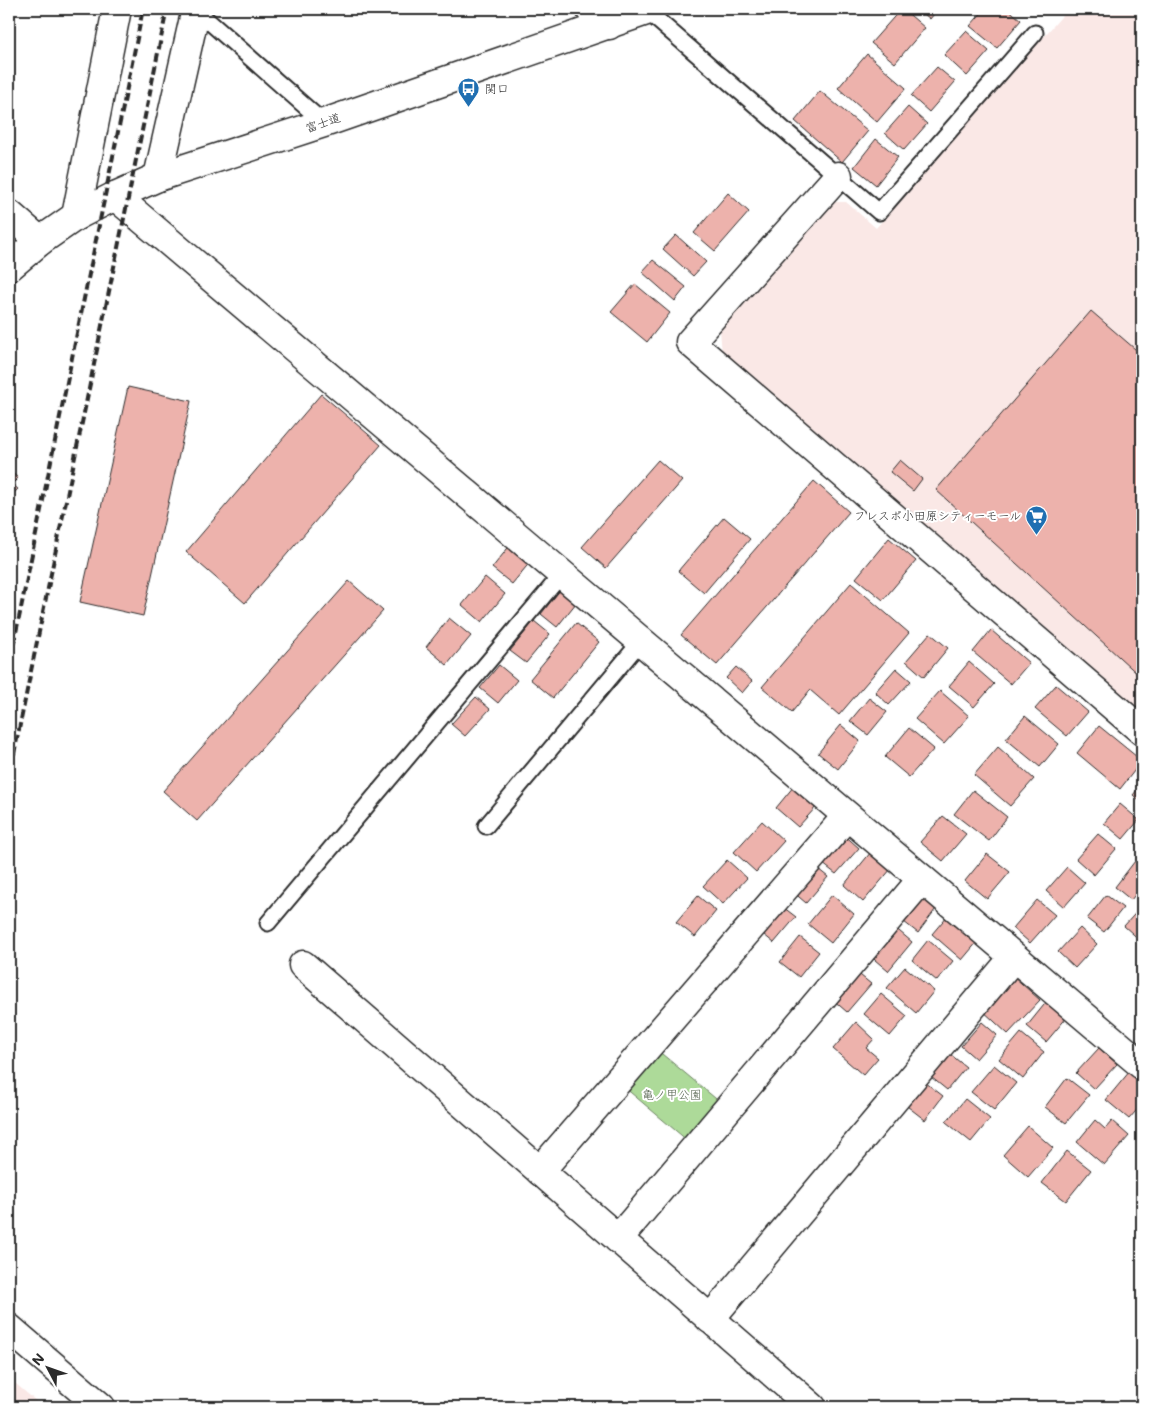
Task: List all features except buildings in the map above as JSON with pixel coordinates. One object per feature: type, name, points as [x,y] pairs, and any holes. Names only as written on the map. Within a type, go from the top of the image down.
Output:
[{"type":"street","points":[[76,216],[117,9]]},
{"type":"street","points":[[158,177],[196,9]]},
{"type":"street","name":"富士道","points":[[9,267],[40,241],[76,216],[114,196],[158,177],[324,123],[600,17],[650,10]]},
{"type":"street","points":[[838,176],[690,342],[1142,731]]},
{"type":"street","points":[[114,196],[1142,1065]]},
{"type":"street","points":[[9,214],[40,241]]},
{"type":"street","points":[[540,1171],[847,816]]},
{"type":"street","points":[[618,1239],[922,879]]},
{"type":"street","points":[[710,1319],[1014,957]]},
{"type":"street","points":[[302,966],[812,1407]]},
{"type":"street","points":[[9,1328],[101,1407]]},
{"type":"lane","points":[[196,9],[324,123]]},
{"type":"lane","points":[[650,10],[878,212],[1035,33]]},
{"type":"lane","points":[[268,923],[562,574]]},
{"type":"lane","points":[[486,826],[641,641]]},
{"type":"shaded area","name":"フレスポ小田原シティーモール","points":[[1068,9],[1142,9],[1142,716],[722,354],[720,329],[830,202],[846,202],[876,228]]},
{"type":"shaded area","points":[[9,1378],[43,1407],[9,1407]]},
{"type":"green space","name":"亀ノ甲公園","points":[[656,1049],[721,1103],[688,1141],[624,1087]]},
{"type":"railway","points":[[9,667],[143,9]]},
{"type":"railway","points":[[9,778],[167,9]]},
{"type":"place","name":"関口","points":[[469,108]]},
{"type":"place","name":"フレスポ小田原シティーモール","points":[[1037,535]]}]
